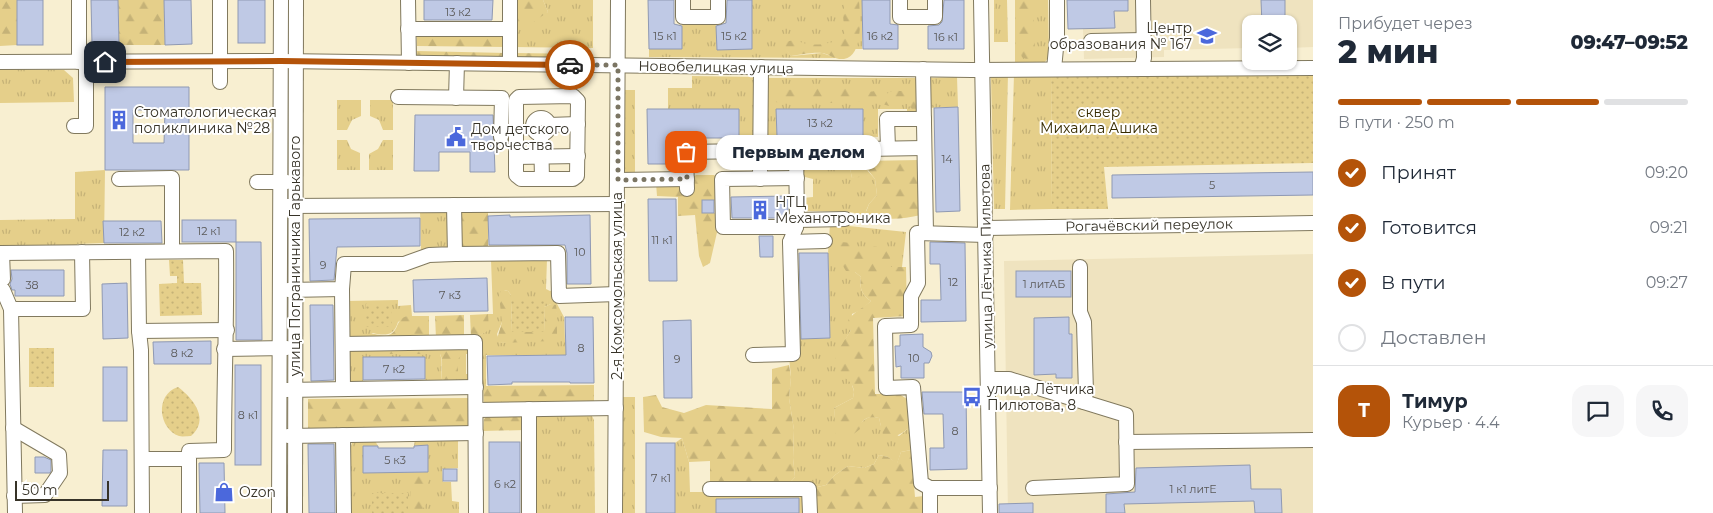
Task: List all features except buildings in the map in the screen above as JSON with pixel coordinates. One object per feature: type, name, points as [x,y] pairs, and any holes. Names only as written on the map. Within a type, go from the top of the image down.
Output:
[{"type":"street","points":[[74,126],[86,126],[79,0]]},
{"type":"street","points":[[220,0],[220,82]]},
{"type":"street","name":"улица Пограничника Гарькавого","points":[[279,513],[281,0]]},
{"type":"street","name":"улица Пограничника Гарькавого","points":[[295,513],[296,0]]},
{"type":"street","points":[[408,0],[409,63]]},
{"type":"street","points":[[510,0],[510,64]]},
{"type":"street","name":"2-я Комсомольская улица","points":[[615,513],[618,0]]},
{"type":"street","points":[[683,0],[683,17],[718,17],[718,0]]},
{"type":"street","points":[[900,0],[900,17],[935,17],[935,0]]},
{"type":"street","name":"улица Лётчика Пилютова","points":[[981,0],[990,513]]},
{"type":"street","points":[[1054,69],[1057,38],[1057,0]]},
{"type":"street","points":[[1141,69],[1144,58],[1143,0]]},
{"type":"street","points":[[408,29],[510,29]]},
{"type":"street","points":[[1091,40],[1144,40]]},
{"type":"street","name":"Новобелицкая улица","points":[[0,62],[296,61],[923,70],[1313,68]]},
{"type":"street","points":[[456,63],[456,98]]},
{"type":"street","points":[[760,179],[761,67]]},
{"type":"street","points":[[923,70],[926,233],[917,233],[918,283],[911,296],[912,325],[884,326],[886,388],[912,387],[921,483],[930,488],[990,488]]},
{"type":"street","points":[[398,97],[502,98],[516,100],[519,97],[573,96],[578,101],[578,176],[573,178],[521,180],[516,175],[516,100]]},
{"type":"street","points":[[502,98],[502,137]]},
{"type":"street","points":[[888,148],[887,119],[924,119]]},
{"type":"street","points":[[516,126],[541,128],[578,124]]},
{"type":"street","points":[[541,128],[542,179]]},
{"type":"street","points":[[618,180],[687,184],[686,152],[924,148]]},
{"type":"street","points":[[753,355],[793,354],[790,242],[797,223],[796,150]]},
{"type":"street","points":[[516,157],[578,156]]},
{"type":"street","points":[[119,179],[172,178],[172,251]]},
{"type":"street","points":[[797,178],[722,180],[723,227],[845,219]]},
{"type":"street","points":[[258,182],[296,182]]},
{"type":"street","points":[[280,206],[618,204]]},
{"type":"street","points":[[454,205],[455,254]]},
{"type":"street","name":"Рогачёвский переулок","points":[[926,233],[1313,223]]},
{"type":"street","points":[[790,242],[824,241]]},
{"type":"street","points":[[11,309],[83,309],[82,252]]},
{"type":"street","points":[[138,252],[142,513]]},
{"type":"street","points":[[14,513],[11,309],[3,285],[1,253],[226,252],[227,330],[224,349],[224,450],[188,451],[189,513]]},
{"type":"street","points":[[343,389],[342,290],[344,264],[404,264],[429,255],[558,253],[559,296],[617,294]]},
{"type":"street","points":[[1080,267],[1080,312],[1084,322],[1086,393],[1084,402]]},
{"type":"street","points":[[280,290],[342,290]]},
{"type":"street","points":[[139,331],[227,330]]},
{"type":"street","points":[[343,344],[475,342],[476,513]]},
{"type":"street","points":[[224,349],[295,348]]},
{"type":"street","points":[[988,379],[1009,379],[1126,415],[1127,484],[1032,488]]},
{"type":"street","points":[[280,390],[476,387]]},
{"type":"street","points":[[476,410],[616,408]]},
{"type":"street","points":[[529,409],[529,513]]},
{"type":"street","points":[[13,428],[59,455],[60,473],[45,495],[14,496]]},
{"type":"street","points":[[280,436],[476,433]]},
{"type":"street","points":[[343,435],[344,513]]},
{"type":"street","points":[[1126,442],[1313,440]]},
{"type":"street","points":[[142,459],[188,459]]},
{"type":"street","points":[[930,488],[930,513]]},
{"type":"street","points":[[710,489],[809,489],[810,513]]},
{"type":"shaded area","points":[[1067,0],[1313,0],[1313,47],[1297,48],[1297,15],[1242,15],[1242,48],[1164,50],[1164,57],[1084,59],[1083,29],[1068,29]]},
{"type":"shaded area","points":[[1313,254],[1313,513],[1008,513],[1004,261]]},
{"type":"green space","points":[[0,0],[17,0],[17,45],[0,46]]},
{"type":"green space","points":[[118,0],[164,0],[165,45],[119,45]]},
{"type":"green space","points":[[513,0],[543,0],[548,12],[523,29],[513,25]]},
{"type":"green space","points":[[543,0],[593,0],[593,48],[513,47],[513,25],[548,12]]},
{"type":"green space","points":[[752,0],[862,0],[862,49],[786,49],[791,56],[822,53],[837,58],[649,57],[649,49],[682,49],[682,24],[716,23],[717,50],[752,49]]},
{"type":"green space","points":[[845,0],[859,0],[859,34],[855,51],[844,59],[818,53],[791,56],[785,49],[786,42],[796,41],[818,44],[845,38],[843,15]]},
{"type":"green space","points":[[994,0],[1007,0],[1008,42],[994,42]]},
{"type":"green space","points":[[1015,0],[1048,0],[1049,51],[1048,58],[1044,63],[1015,65]]},
{"type":"green space","points":[[1017,0],[1033,0],[1035,50],[1030,61],[1022,57],[1018,49]]},
{"type":"green space","points":[[417,36],[507,37],[506,47],[417,46]]},
{"type":"green space","points":[[417,51],[506,53],[506,59],[417,58]]},
{"type":"green space","points":[[513,53],[592,54],[592,60],[513,59]]},
{"type":"green space","points":[[0,69],[64,70],[73,78],[74,102],[0,103]]},
{"type":"green space","points":[[1051,72],[1052,209],[1010,210],[1014,74]]},
{"type":"green space","name":"сквер Михаила Ашика","points":[[1051,72],[1313,73],[1313,163],[1104,167],[1108,209],[1052,209]]},
{"type":"green space","points":[[996,73],[1008,73],[1005,209],[994,209],[991,78]]},
{"type":"green space","points":[[692,76],[755,77],[755,138],[745,140],[739,138],[739,109],[668,109],[668,88],[692,88]]},
{"type":"green space","points":[[957,77],[958,107],[926,108],[928,78]]},
{"type":"green space","points":[[765,78],[915,78],[919,81],[922,117],[907,117],[907,109],[878,109],[878,137],[863,136],[863,109],[777,109],[777,136],[775,140],[770,142],[764,139]]},
{"type":"green space","points":[[857,85],[867,91],[879,89],[886,94],[894,90],[917,93],[919,109],[915,112],[907,104],[901,103],[889,106],[857,101],[831,103],[821,100],[810,101],[796,98],[782,103],[774,102],[767,97],[768,92],[772,88],[803,91],[814,87],[833,91]]},
{"type":"green space","points":[[624,90],[635,90],[635,175],[624,175]]},
{"type":"green space","points":[[1101,97],[1119,114],[1100,133],[1082,115]]},
{"type":"green space","points":[[337,100],[361,100],[361,116],[352,120],[347,130],[337,130]]},
{"type":"green space","points":[[370,100],[393,100],[393,130],[383,130],[379,120],[370,116]]},
{"type":"green space","points":[[337,140],[347,140],[351,149],[360,153],[360,170],[337,170]]},
{"type":"green space","points":[[383,140],[393,140],[393,170],[369,170],[369,154],[378,149]]},
{"type":"green space","points":[[920,160],[921,215],[899,218],[880,217],[866,212],[869,204],[877,195],[875,179],[868,170],[860,177],[852,178],[850,168],[800,168],[800,162]]},
{"type":"green space","points":[[800,168],[850,168],[852,178],[867,170],[875,179],[877,195],[866,211],[878,218],[845,211],[803,211],[802,198],[813,197],[813,179],[801,176]]},
{"type":"green space","points":[[105,170],[104,243],[77,244],[77,252],[0,253],[0,220],[75,219],[75,172]]},
{"type":"green space","points":[[696,175],[714,175],[717,178],[718,200],[702,201],[703,213],[718,213],[718,228],[710,263],[703,267],[699,256],[695,215],[678,216],[678,197],[657,196],[656,183]]},
{"type":"green space","points":[[457,210],[488,210],[488,248],[459,249]]},
{"type":"green space","points":[[420,211],[447,211],[447,249],[421,250]]},
{"type":"green space","points":[[830,224],[906,232],[902,267],[855,272],[861,277],[860,285],[863,294],[871,301],[861,310],[852,314],[851,330],[845,340],[854,392],[853,398],[834,408],[835,418],[861,423],[865,419],[879,418],[881,426],[899,436],[910,427],[911,450],[901,452],[897,464],[888,457],[879,455],[874,464],[864,468],[848,466],[835,475],[826,485],[813,488],[788,485],[795,477],[793,458],[794,430],[789,398],[791,377],[789,357],[799,339],[830,338],[828,253]]},
{"type":"green space","points":[[828,241],[853,243],[864,255],[874,246],[889,248],[891,267],[906,267],[907,316],[873,318],[875,394],[899,394],[907,399],[909,407],[910,427],[897,436],[883,435],[879,418],[872,417],[864,420],[860,429],[849,438],[836,437],[834,408],[853,398],[854,389],[839,370],[835,355],[851,330],[848,320],[871,301],[862,291],[860,285],[861,277],[855,272],[846,271]]},
{"type":"green space","points":[[547,259],[546,289],[550,291],[555,290],[556,302],[564,317],[567,355],[486,355],[486,386],[483,386],[482,346],[477,337],[488,330],[488,314],[493,314],[491,260]],"holes":[[[504,290],[508,291],[511,295],[511,300],[544,300],[544,307],[551,304],[557,313],[557,335],[500,343],[497,334],[502,322]]]},
{"type":"green space","points":[[169,260],[183,260],[184,283],[201,283],[202,315],[160,316],[159,284],[177,283],[177,276],[170,276]]},
{"type":"green space","points":[[504,290],[508,291],[511,295],[512,332],[545,332],[544,307],[551,304],[556,305],[557,335],[551,341],[500,343],[497,339],[502,322],[499,295]]},
{"type":"green space","points":[[398,300],[398,306],[411,305],[412,316],[407,316],[398,322],[394,330],[388,334],[373,333],[364,338],[347,341],[347,301]]},
{"type":"green space","points":[[511,300],[544,300],[545,332],[512,332]]},
{"type":"green space","points":[[366,304],[391,304],[392,327],[366,327]]},
{"type":"green space","points":[[488,314],[489,330],[477,337],[471,337],[470,315]]},
{"type":"green space","points":[[464,315],[464,337],[436,338],[435,316]]},
{"type":"green space","points":[[407,316],[429,316],[429,338],[363,338],[370,334],[384,336],[391,334],[401,319]]},
{"type":"green space","points":[[470,346],[470,354],[466,354],[466,374],[471,374],[472,385],[425,383],[425,357],[363,357],[363,384],[347,387],[348,355],[351,351],[357,349],[440,354],[443,382],[464,347]]},
{"type":"green space","points":[[464,347],[464,353],[458,359],[456,381],[443,382],[440,354],[371,354],[370,352],[372,349]]},
{"type":"green space","points":[[29,348],[54,348],[54,387],[29,387]]},
{"type":"green space","points":[[789,365],[791,377],[789,398],[794,430],[793,458],[795,477],[788,485],[710,487],[710,461],[689,462],[682,438],[661,437],[644,432],[643,397],[656,395],[662,407],[684,413],[706,405],[772,409],[772,369]]},
{"type":"green space","points":[[594,385],[594,402],[484,406],[483,386]]},
{"type":"green space","points":[[178,387],[189,397],[198,410],[199,423],[197,430],[191,436],[180,436],[172,432],[164,420],[162,404],[170,391]]},
{"type":"green space","points":[[623,397],[635,397],[635,513],[623,513]]},
{"type":"green space","points":[[308,399],[471,399],[469,427],[308,429]]},
{"type":"green space","points":[[522,413],[525,430],[483,431],[484,419],[487,416]]},
{"type":"green space","points":[[587,414],[592,416],[594,420],[595,513],[534,513],[535,417],[539,415]]},
{"type":"green space","points":[[458,436],[458,468],[442,469],[443,482],[451,482],[452,501],[459,502],[459,513],[408,513],[408,493],[372,493],[372,513],[350,513],[350,450],[353,440],[374,439],[378,446],[363,446],[363,473],[428,472],[428,446],[414,446],[415,439]]},
{"type":"green space","points":[[682,438],[689,462],[690,492],[798,492],[803,494],[804,513],[799,513],[798,498],[716,499],[716,513],[675,513],[675,443]]},
{"type":"green space","points":[[911,450],[915,497],[924,496],[924,513],[814,513],[813,488],[826,485],[835,475],[848,466],[864,468],[874,464],[879,455],[888,457],[897,463],[901,452]]},
{"type":"green space","points":[[418,473],[427,477],[428,483],[425,493],[428,496],[428,501],[422,510],[415,510],[410,506],[411,489],[408,482]]},
{"type":"green space","points":[[372,493],[408,493],[408,513],[372,513]]},
{"type":"way so far","points":[[570,65],[618,65],[618,180],[687,179],[686,152]]},
{"type":"place","name":"Центр образования № 167","points":[[1207,36]]},
{"type":"place","name":"Стоматологическая поликлиника №28","points":[[119,120]]},
{"type":"place","name":"Дом детского творчества","points":[[456,137]]},
{"type":"place","name":"Первым делом","points":[[686,152]]},
{"type":"place","name":"НТЦ Механотроника","points":[[760,210]]},
{"type":"place","name":"улица Лётчика Пилютова, 8","points":[[972,397]]},
{"type":"place","name":"Ozon","points":[[224,492]]},
{"type":"route","points":[[105,62],[281,61],[570,65]]}]
